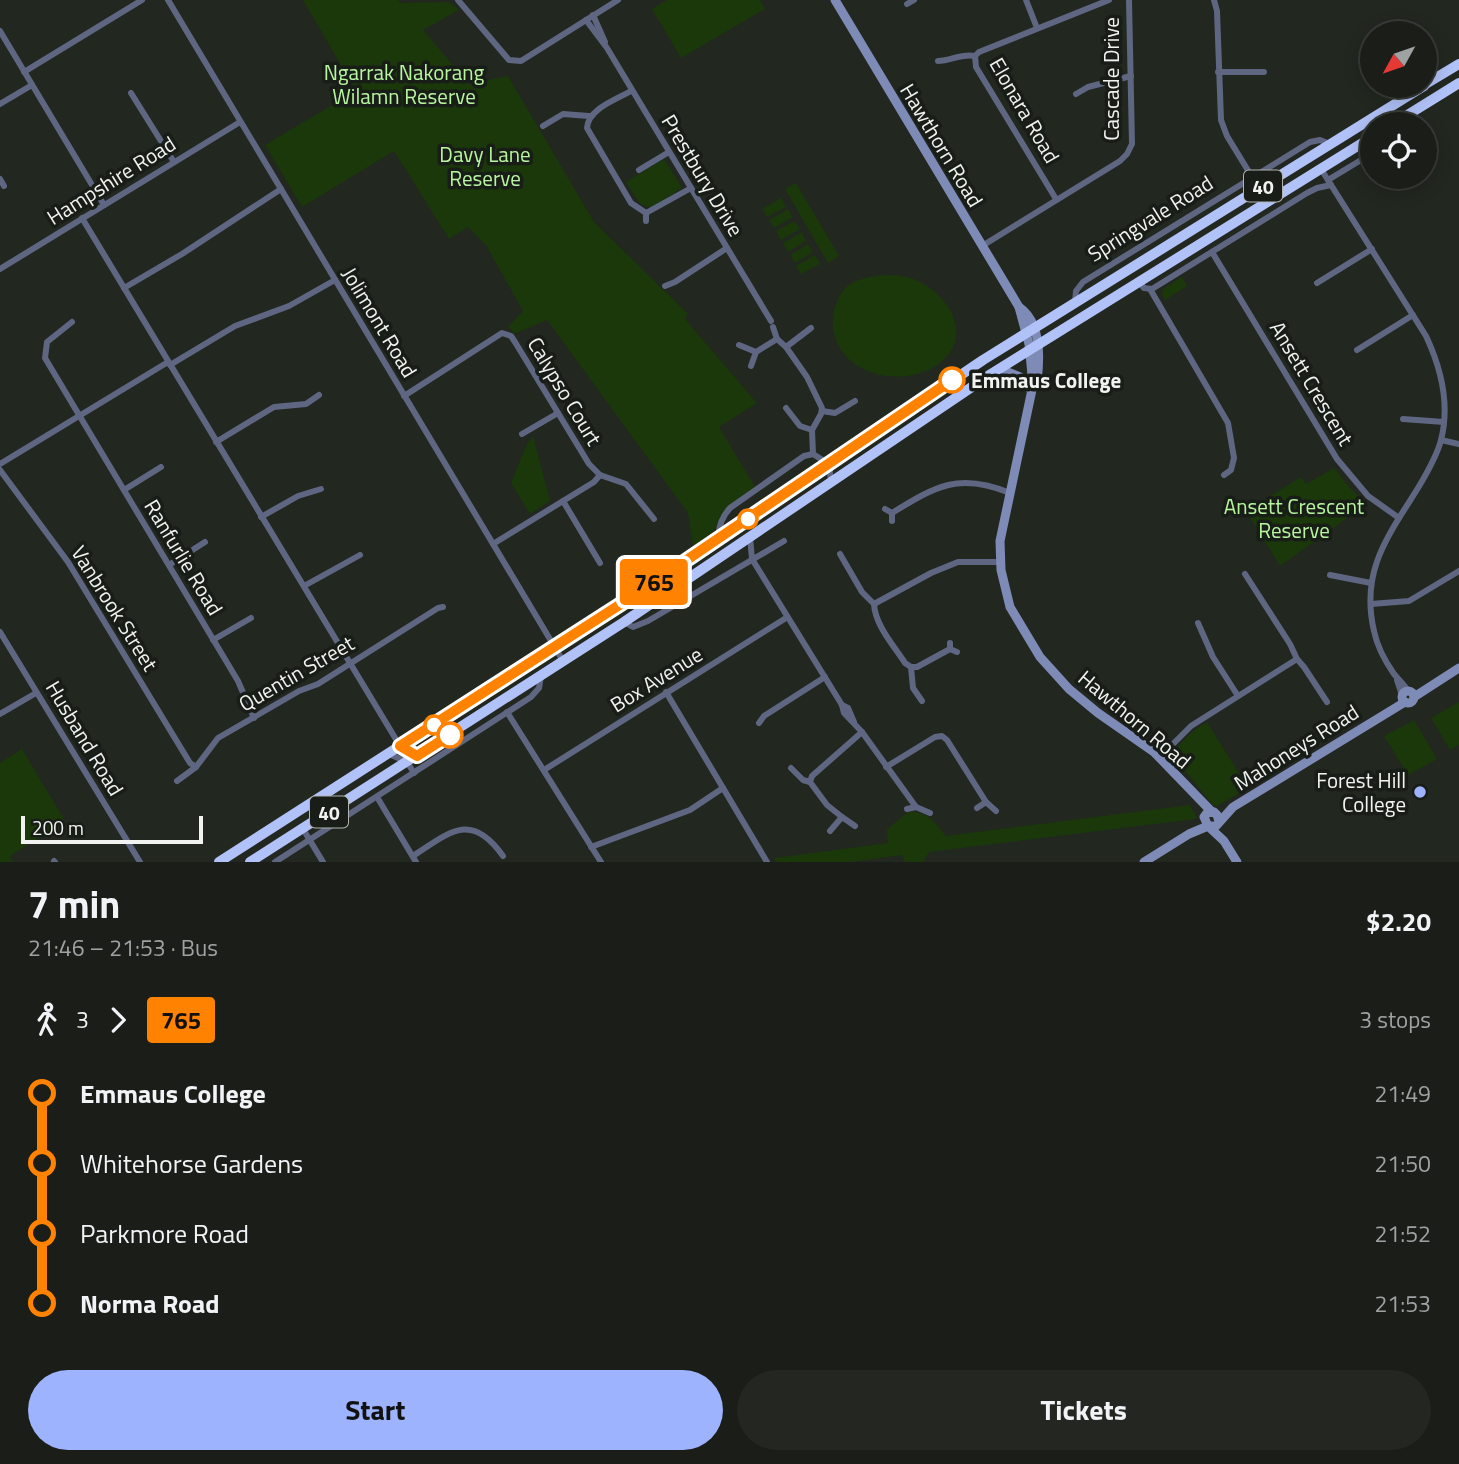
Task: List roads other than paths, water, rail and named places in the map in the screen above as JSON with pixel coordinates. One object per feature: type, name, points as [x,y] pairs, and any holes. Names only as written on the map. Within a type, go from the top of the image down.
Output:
[{"type":"highway","name":"Springvale Road","points":[[1437,77],[1459,64]]},
{"type":"highway","points":[[1412,112],[1459,83]]},
{"type":"highway","name":"Springvale Road","points":[[219,862],[554,647],[1030,330],[1403,98]]},
{"type":"highway","name":"40","points":[[250,862],[624,622],[1034,347],[1360,145]]},
{"type":"main road","name":"Hawthorn Road","points":[[835,0],[1019,307],[1030,330],[1037,381],[1032,388],[1001,534],[1002,580],[1010,607],[1040,657],[1079,698],[1160,757],[1200,801],[1237,862]]},
{"type":"main road","points":[[1000,369],[1020,377],[1032,388]]},
{"type":"main road","name":"Mahoneys Road","points":[[1144,862],[1377,718],[1407,695],[1459,668]]},
{"type":"street","points":[[24,72],[142,0]]},
{"type":"street","name":"Jolimont Road","points":[[168,0],[563,661]]},
{"type":"street","points":[[458,0],[509,60],[522,61],[618,0]]},
{"type":"street","points":[[1026,0],[1037,28]]},
{"type":"street","name":"Elonara Road","points":[[1056,199],[976,67],[975,56],[979,52],[1110,0]]},
{"type":"street","name":"Cascade Drive","points":[[982,246],[1120,161],[1127,153],[1132,144],[1129,0]]},
{"type":"street","points":[[1214,0],[1217,11],[1219,111],[1223,129],[1252,177]]},
{"type":"street","name":"Prestbury Drive","points":[[593,15],[607,48],[631,91],[772,324],[777,339]]},
{"type":"street","name":"Prestbury Drive","points":[[586,20],[607,48]]},
{"type":"street","points":[[0,32],[104,205]]},
{"type":"street","points":[[937,61],[947,61],[965,54],[975,56]]},
{"type":"street","points":[[1219,72],[1264,72]]},
{"type":"street","points":[[1076,94],[1087,87],[1131,76]]},
{"type":"street","points":[[0,104],[32,85]]},
{"type":"street","points":[[543,126],[563,114],[590,117],[631,91]]},
{"type":"street","points":[[131,93],[174,162]]},
{"type":"street","points":[[590,117],[587,128],[631,203],[646,217],[691,188]]},
{"type":"street","name":"Hampshire Road","points":[[0,269],[240,121]]},
{"type":"street","name":"Springvale Road","points":[[1075,302],[1074,295],[1083,282],[1252,177],[1310,142],[1320,140],[1330,144]]},
{"type":"street","points":[[639,170],[669,152]]},
{"type":"street","points":[[1150,289],[1307,193],[1329,183],[1360,161]]},
{"type":"street","points":[[1321,169],[1413,315],[1436,359],[1442,383],[1444,422],[1441,440],[1427,472],[1375,561],[1371,583],[1376,639],[1407,695]]},
{"type":"street","points":[[1307,193],[1309,177]]},
{"type":"street","points":[[124,288],[182,254],[281,189]]},
{"type":"street","points":[[82,218],[400,746],[412,759],[414,773]]},
{"type":"street","points":[[665,286],[727,248]]},
{"type":"street","points":[[1317,283],[1372,249]]},
{"type":"street","name":"Ansett Crescent","points":[[1212,252],[1337,459],[1368,496],[1399,518]]},
{"type":"street","points":[[0,464],[235,326],[289,306],[335,280]]},
{"type":"street","points":[[1139,282],[1150,289],[1228,423],[1234,458],[1231,470],[1224,475]]},
{"type":"street","points":[[1357,349],[1413,315]]},
{"type":"street","name":"Ranfurlie Road","points":[[72,322],[47,342],[44,349],[45,358],[238,681],[254,718]]},
{"type":"street","points":[[786,346],[810,328]]},
{"type":"street","name":"Calypso Court","points":[[404,396],[502,333],[508,335],[516,342],[586,460],[600,475],[626,484],[654,519]]},
{"type":"street","points":[[751,366],[756,352],[777,339],[786,346],[811,383],[822,411],[812,430],[813,454]]},
{"type":"street","points":[[739,345],[756,352]]},
{"type":"street","points":[[216,442],[274,407],[306,404],[318,395]]},
{"type":"street","points":[[822,411],[835,413],[855,401]]},
{"type":"street","points":[[786,408],[800,426],[812,430]]},
{"type":"street","points":[[522,434],[558,413]]},
{"type":"street","points":[[1403,419],[1444,422]]},
{"type":"street","points":[[1441,440],[1459,444]]},
{"type":"street","points":[[813,454],[829,464],[831,482]]},
{"type":"street","points":[[719,538],[723,518],[730,508],[798,460],[813,454]]},
{"type":"street","points":[[124,490],[161,467]]},
{"type":"street","name":"Vanbrook Street","points":[[0,470],[68,562],[190,763],[196,767]]},
{"type":"street","points":[[493,544],[594,482],[600,475]]},
{"type":"street","points":[[889,514],[931,489],[952,484],[974,482],[1010,493]]},
{"type":"street","points":[[261,517],[298,496],[321,489]]},
{"type":"street","points":[[563,501],[600,563]]},
{"type":"street","points":[[750,537],[752,559],[842,705],[848,708],[854,722],[916,807],[930,813]]},
{"type":"street","points":[[624,622],[632,626],[646,622],[784,541]]},
{"type":"street","points":[[169,565],[205,542]]},
{"type":"street","points":[[839,551],[862,592],[874,604],[881,624],[905,663],[917,667],[953,648]]},
{"type":"street","points":[[304,586],[360,555]]},
{"type":"street","points":[[874,604],[931,573],[958,562],[1000,562]]},
{"type":"street","points":[[1371,604],[1409,601],[1459,571]]},
{"type":"street","points":[[1245,574],[1327,702]]},
{"type":"street","points":[[1330,575],[1371,583]]},
{"type":"street","name":"Quentin Street","points":[[177,781],[196,767],[218,738],[299,691],[318,684],[443,607]]},
{"type":"street","points":[[213,640],[251,618]]},
{"type":"street","name":"Box Avenue","points":[[544,770],[786,618]]},
{"type":"street","points":[[1198,623],[1213,657],[1238,696]]},
{"type":"street","name":"Husband Road","points":[[0,632],[140,862]]},
{"type":"street","points":[[1160,757],[1187,728],[1297,659]]},
{"type":"street","points":[[911,667],[913,688],[922,701]]},
{"type":"street","points":[[275,862],[535,693],[541,676]]},
{"type":"street","points":[[759,723],[764,716],[825,677]]},
{"type":"street","points":[[666,692],[767,862]]},
{"type":"street","points":[[0,714],[36,693]]},
{"type":"street","points":[[507,712],[601,862]]},
{"type":"street","points":[[810,782],[812,776],[862,732]]},
{"type":"street","points":[[886,767],[935,737],[942,736],[986,802],[996,811]]},
{"type":"street","points":[[389,754],[412,759]]},
{"type":"street","points":[[791,768],[803,780],[810,782],[827,805],[855,826]]},
{"type":"street","points":[[591,847],[690,810],[723,788]]},
{"type":"street","points":[[377,797],[414,859],[453,830],[466,828],[487,836],[503,856]]},
{"type":"street","points":[[977,808],[986,802]]},
{"type":"street","points":[[907,809],[916,807]]},
{"type":"street","points":[[830,831],[842,817]]},
{"type":"street","points":[[303,829],[323,862]]},
{"type":"place","name":"Emmaus College","points":[[952,380]]},
{"type":"place","name":"Forest Hill College","points":[[1420,792]]},
{"type":"park label","name":"Ngarrak Nakorang Wilamn Reserve","points":[[404,84]]},
{"type":"park label","name":"Davy Lane Reserve","points":[[485,166]]},
{"type":"park label","name":"Ansett Crescent Reserve","points":[[1294,518]]}]
